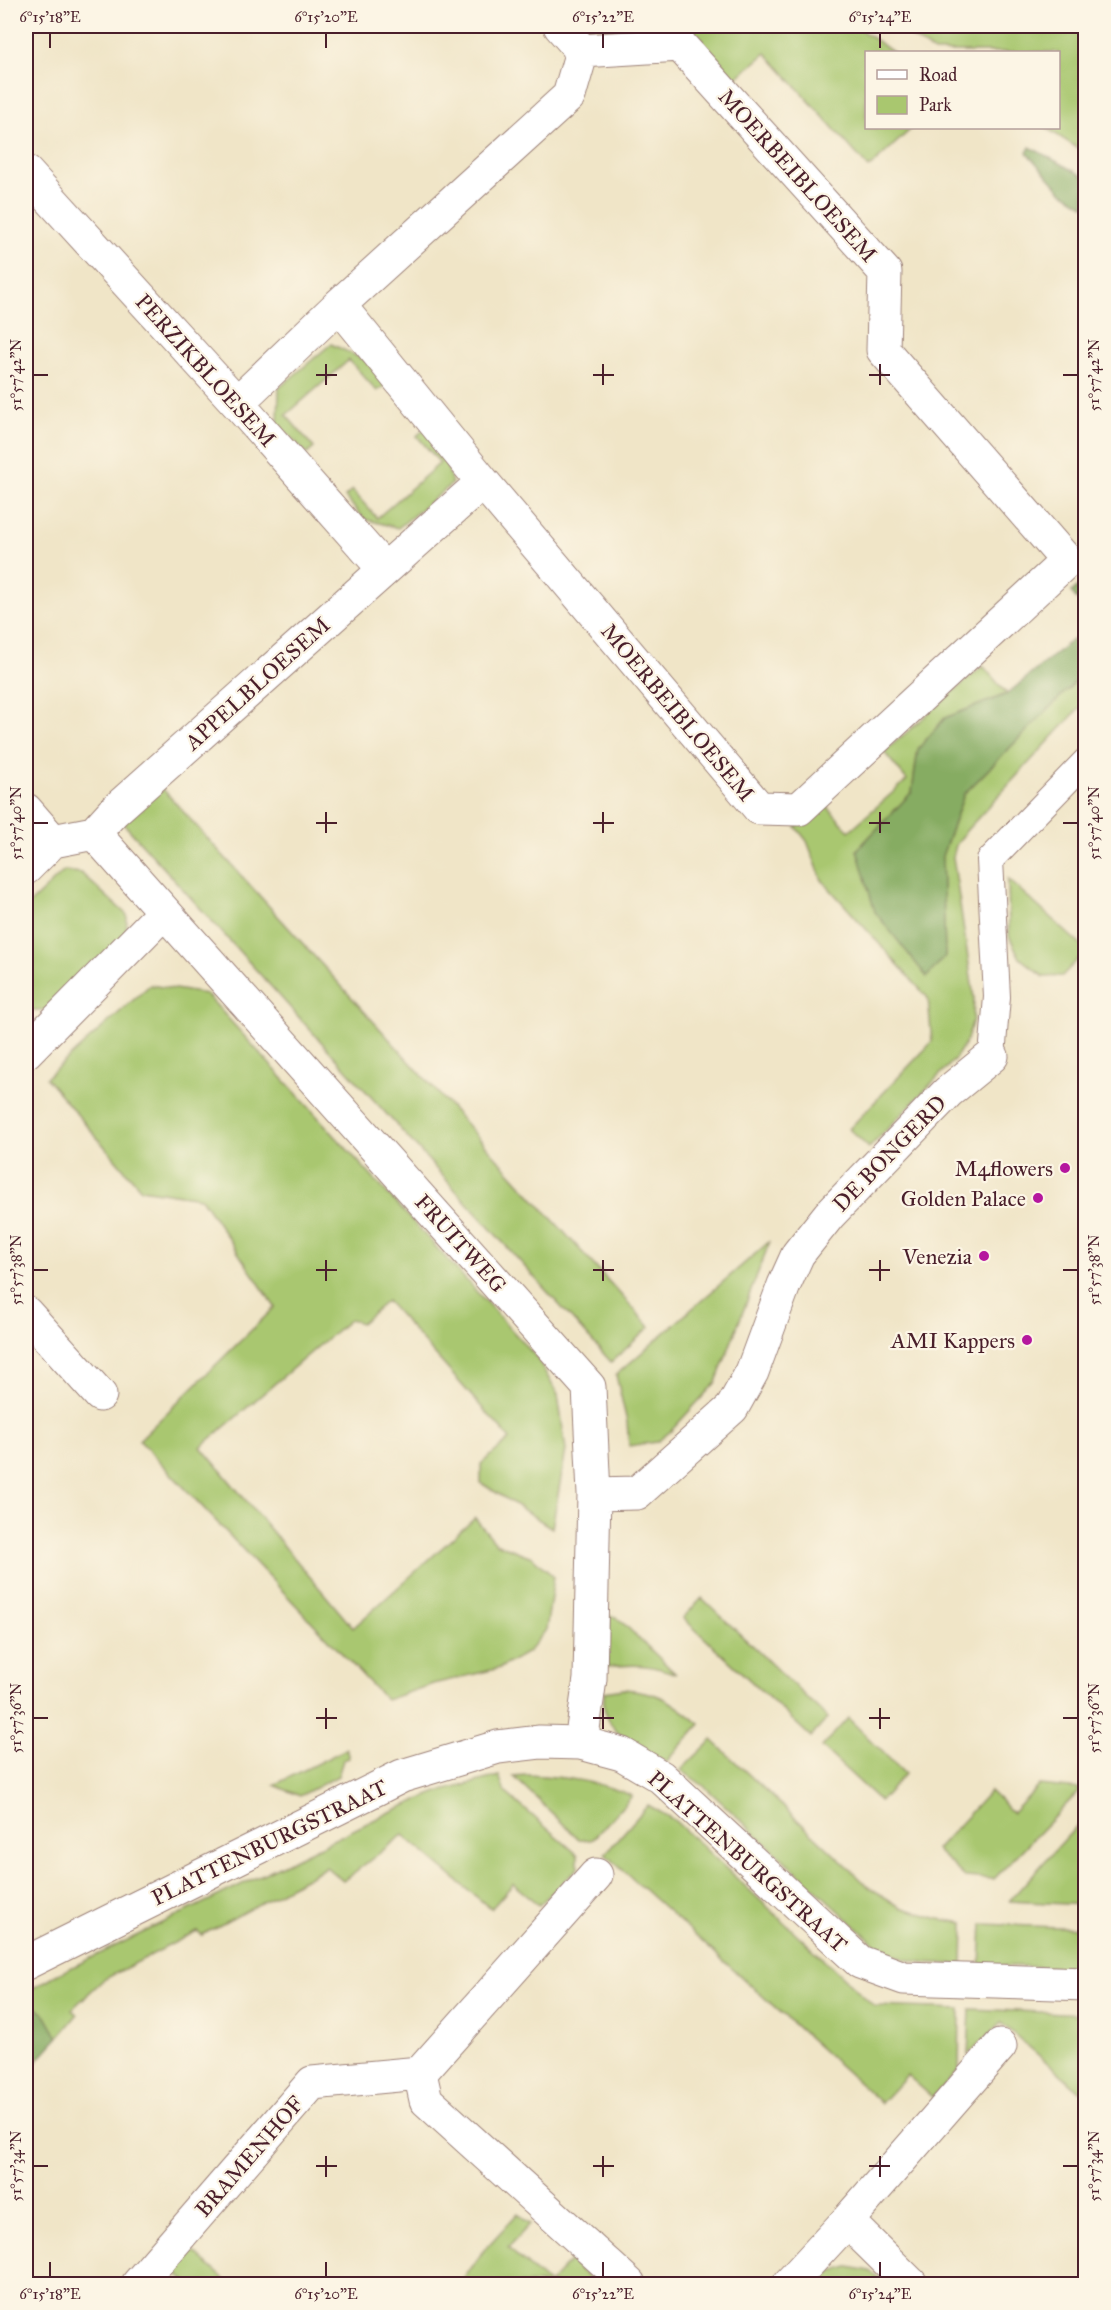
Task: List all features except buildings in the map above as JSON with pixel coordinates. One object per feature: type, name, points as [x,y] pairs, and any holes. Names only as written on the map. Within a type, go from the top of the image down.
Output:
[{"type":"street","points":[[237,402],[339,305],[569,96],[582,51],[560,26]]},
{"type":"street","name":"MOERBEIBLOESEM","points":[[339,305],[483,482],[759,808],[799,809],[1076,553],[882,350],[885,272],[680,45],[582,51]]},
{"type":"street","name":"PERZIKBLOESEM","points":[[26,172],[237,402],[384,569]]},
{"type":"street","name":"APPELBLOESEM","points":[[94,833],[113,812],[483,482]]},
{"type":"street","points":[[26,810],[53,841]]},
{"type":"street","points":[[26,868],[53,841],[94,833]]},
{"type":"street","name":"FRUITWEG","points":[[94,833],[589,1387],[594,1494],[590,1679],[581,1743]]},
{"type":"street","points":[[26,1052],[164,912]]},
{"type":"street","name":"DE BONGERD","points":[[594,1494],[638,1493],[732,1408],[752,1372],[798,1254],[829,1215],[948,1092],[992,1056]]},
{"type":"street","points":[[26,1313],[100,1395]]},
{"type":"street","name":"PLATTENBURGSTRAAT","points":[[26,1963],[402,1776],[498,1747],[540,1742],[581,1743],[622,1754],[661,1777],[860,1962],[904,1978],[1086,1984]]},
{"type":"street","points":[[596,1875],[420,2073],[426,2100],[629,2284]]},
{"type":"street","points":[[789,2284],[847,2222],[1000,2046]]},
{"type":"street","name":"BRAMENHOF","points":[[138,2284],[312,2083],[420,2073]]},
{"type":"street","points":[[847,2222],[912,2284]]},
{"type":"lane","name":"DE BONGERD","points":[[992,1056],[997,997],[990,861],[1086,760]]},
{"type":"green space","points":[[684,26],[855,26],[892,51],[865,51],[865,129],[911,129],[869,168],[766,53],[735,79],[691,28]]},
{"type":"green space","points":[[895,26],[1085,26],[1085,153],[1048,129],[1060,129],[1060,51],[932,51]]},
{"type":"green space","points":[[1030,147],[1085,177],[1085,206],[1061,191],[1027,153]]},
{"type":"green space","points":[[331,344],[365,360],[387,384],[377,391],[349,360],[286,415],[314,448],[307,454],[278,424],[279,388]]},
{"type":"green space","points":[[425,428],[443,450],[452,484],[398,528],[364,519],[345,497],[352,490],[377,518],[440,463],[417,436]]},
{"type":"green space","points":[[1085,581],[1085,609],[1071,592]]},
{"type":"green space","points":[[1085,629],[1085,672],[964,794],[942,856],[945,956],[927,977],[875,912],[857,850],[912,792],[918,749],[945,718],[1007,694]]},
{"type":"green space","points":[[983,666],[1007,694],[945,718],[918,749],[912,792],[857,850],[945,956],[942,856],[964,794],[1085,672],[1085,702],[966,831],[956,845],[953,857],[974,998],[973,1019],[967,1040],[955,1059],[869,1148],[849,1129],[932,1042],[928,998],[822,880],[807,841],[796,827],[825,804],[849,831],[907,780],[884,752]]},
{"type":"green space","points":[[152,777],[650,1327],[611,1362],[113,812]]},
{"type":"green space","points":[[64,871],[81,873],[127,915],[126,943],[55,1010],[26,1010],[26,907]]},
{"type":"green space","points":[[1008,879],[1085,949],[1085,952],[1062,976],[1044,977],[1020,958],[1009,936]]},
{"type":"green space","points":[[150,985],[206,994],[537,1358],[558,1395],[566,1450],[552,1528],[481,1483],[481,1464],[510,1439],[387,1301],[361,1323],[350,1319],[201,1447],[353,1628],[475,1518],[496,1543],[532,1557],[554,1577],[546,1630],[528,1652],[500,1668],[433,1684],[386,1700],[139,1440],[275,1307],[201,1198],[141,1189],[46,1078]]},
{"type":"green space","points":[[770,1241],[716,1382],[671,1431],[657,1442],[629,1446],[627,1422],[616,1375]]},
{"type":"green space","points":[[702,1598],[828,1718],[811,1737],[683,1618]]},
{"type":"green space","points":[[607,1616],[616,1617],[622,1622],[676,1674],[642,1666],[607,1667]]},
{"type":"green space","points":[[624,1689],[657,1695],[681,1709],[700,1724],[666,1762],[630,1743],[609,1721],[604,1709],[604,1692]]},
{"type":"green space","points":[[848,1718],[905,1774],[880,1801],[822,1747]]},
{"type":"green space","points":[[712,1740],[869,1887],[900,1907],[939,1919],[964,1923],[963,1964],[907,1960],[876,1945],[705,1787],[681,1770]]},
{"type":"green space","points":[[346,1749],[349,1758],[343,1760],[338,1776],[300,1796],[274,1785]]},
{"type":"green space","points":[[528,1775],[581,1781],[632,1796],[592,1840],[579,1839],[513,1776]]},
{"type":"green space","points":[[499,1776],[505,1792],[578,1855],[578,1868],[539,1905],[513,1884],[491,1909],[403,1835],[343,1881],[326,1867],[202,1935],[197,1931],[103,1980],[72,2009],[77,2015],[58,2038],[45,2015],[26,1998],[26,1992],[54,1976],[390,1812],[435,1793]]},
{"type":"green space","points":[[1039,1785],[1081,1789],[994,1879],[965,1877],[936,1850],[990,1791],[1013,1813]]},
{"type":"green space","points":[[648,1805],[674,1820],[874,2006],[960,2009],[959,2070],[932,2097],[907,2075],[881,2103],[605,1854]]},
{"type":"green space","points":[[1085,1817],[1085,1905],[1009,1901]]},
{"type":"green space","points":[[982,1924],[1085,1928],[1085,1963],[1076,1968],[980,1965]]},
{"type":"green space","points":[[26,1998],[45,2015],[58,2038],[26,2073]]},
{"type":"green space","points":[[970,2009],[1085,2014],[1085,2095],[1001,2023],[968,2055]]},
{"type":"green space","points":[[518,2213],[530,2224],[508,2248],[549,2284],[460,2284],[484,2250]]},
{"type":"green space","points":[[185,2244],[230,2284],[189,2284],[167,2264]]},
{"type":"green space","points":[[570,2261],[596,2284],[549,2284]]},
{"type":"green space","points":[[849,2267],[869,2271],[882,2280],[877,2284],[816,2284],[832,2272]]},
{"type":"place","name":"M4flowers","points":[[1065,1168]]},
{"type":"place","name":"Golden Palace","points":[[1038,1198]]},
{"type":"place","name":"Venezia","points":[[984,1256]]},
{"type":"place","name":"AMI Kappers","points":[[1027,1340]]}]
